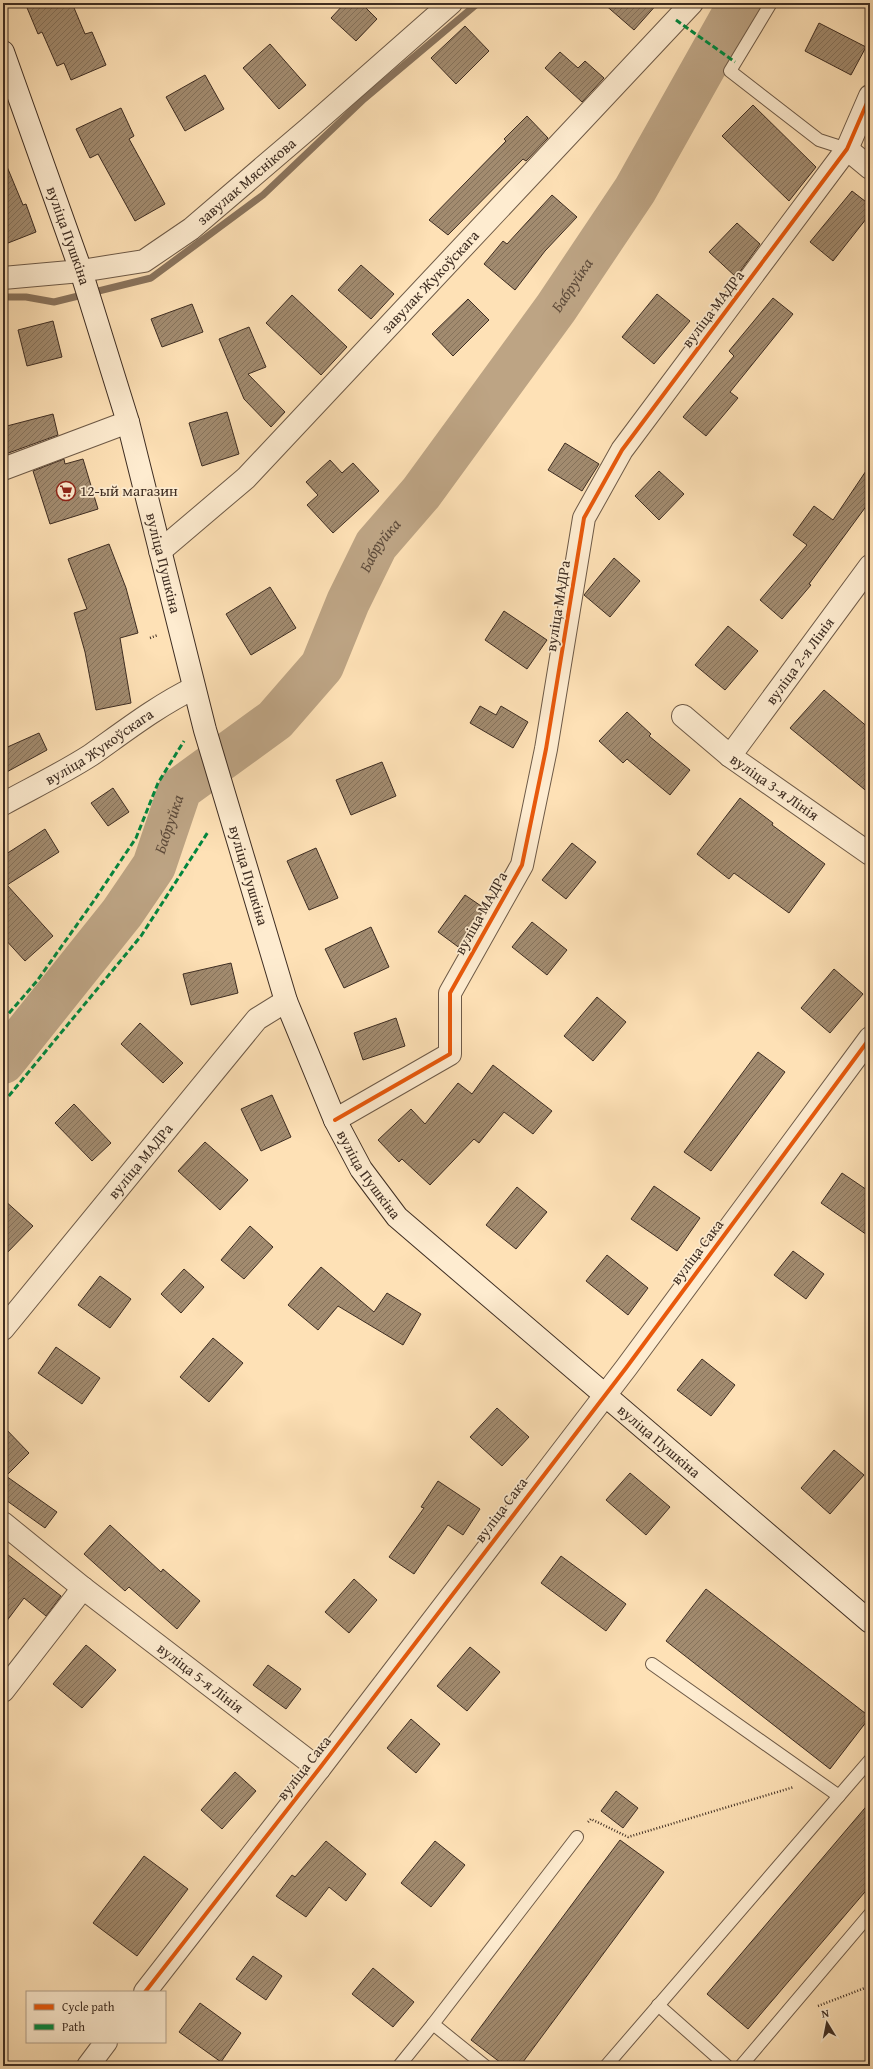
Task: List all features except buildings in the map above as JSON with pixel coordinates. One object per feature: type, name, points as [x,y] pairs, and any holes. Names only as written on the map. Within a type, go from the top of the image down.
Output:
[{"type":"street","name":"завулак Мяснікова","points":[[3,278],[83,277],[144,261],[191,229],[309,128],[450,3]]},
{"type":"street","name":"завулак Жукоўскага","points":[[160,552],[246,478],[692,3]]},
{"type":"street","name":"вуліца Пушкіна","points":[[3,52],[83,277],[128,422],[205,730],[286,1001],[335,1120],[361,1169],[397,1217],[478,1288],[605,1394],[870,1622]]},
{"type":"street","name":"вуліца МАДРа","points":[[335,1120],[450,1054],[450,993],[522,865],[546,749],[584,518],[622,450],[847,149],[870,96]]},
{"type":"street","points":[[847,149],[870,168]]},
{"type":"street","points":[[3,469],[128,422]]},
{"type":"street","name":"вуліца 2-я Лінія","points":[[730,756],[870,566]]},
{"type":"street","name":"вуліца Жукоўскага","points":[[3,804],[90,755],[171,699],[194,688]]},
{"type":"street","name":"вуліца 3-я Лінія","points":[[682,716],[730,756],[870,854]]},
{"type":"street","name":"вуліца МАДРа","points":[[3,1329],[257,1019],[286,1001]]},
{"type":"street","name":"вуліца Сака","points":[[146,1991],[319,1769],[605,1394],[870,1038]]},
{"type":"street","name":"вуліца 5-я Лінія","points":[[3,1523],[83,1588],[319,1769]]},
{"type":"street","points":[[3,1690],[83,1588]]},
{"type":"street","points":[[88,2066],[105,2043]]},
{"type":"lane","points":[[771,3],[730,71],[818,140],[847,149]]},
{"type":"lane","points":[[652,1664],[839,1796]]},
{"type":"lane","points":[[606,2066],[870,1760]]},
{"type":"lane","points":[[399,2066],[577,1837]]},
{"type":"lane","points":[[741,2066],[870,1914]]},
{"type":"lane","points":[[658,2005],[727,2066]]},
{"type":"lane","points":[[433,2024],[485,2066]]},
{"type":"path","points":[[577,1837],[591,1819],[628,1837],[817,1780]]},
{"type":"path","points":[[814,2007],[870,1986]]},
{"type":"waterway","points":[[3,297],[26,297],[54,302],[151,278],[263,195],[364,99],[478,3]]},
{"type":"waterway","name":"Бабруйка","points":[[3,1062],[122,913],[154,866],[180,789],[275,720],[322,666],[348,602],[376,545],[421,493],[556,308],[635,190],[740,3]]},
{"type":"marked path","points":[[676,20],[735,62]]},
{"type":"marked path","points":[[3,1020],[37,981],[136,838],[158,783],[184,741]]},
{"type":"marked path","points":[[3,1103],[141,936],[208,832]]},
{"type":"cycle path","points":[[335,1120],[450,1054],[450,993],[522,865],[546,749],[584,518],[622,450],[847,149],[870,96]]},
{"type":"cycle path","points":[[146,1991],[319,1769],[626,1368],[870,1038]]},
{"type":"place","name":"12-ый магазин","points":[[66,491]]}]
